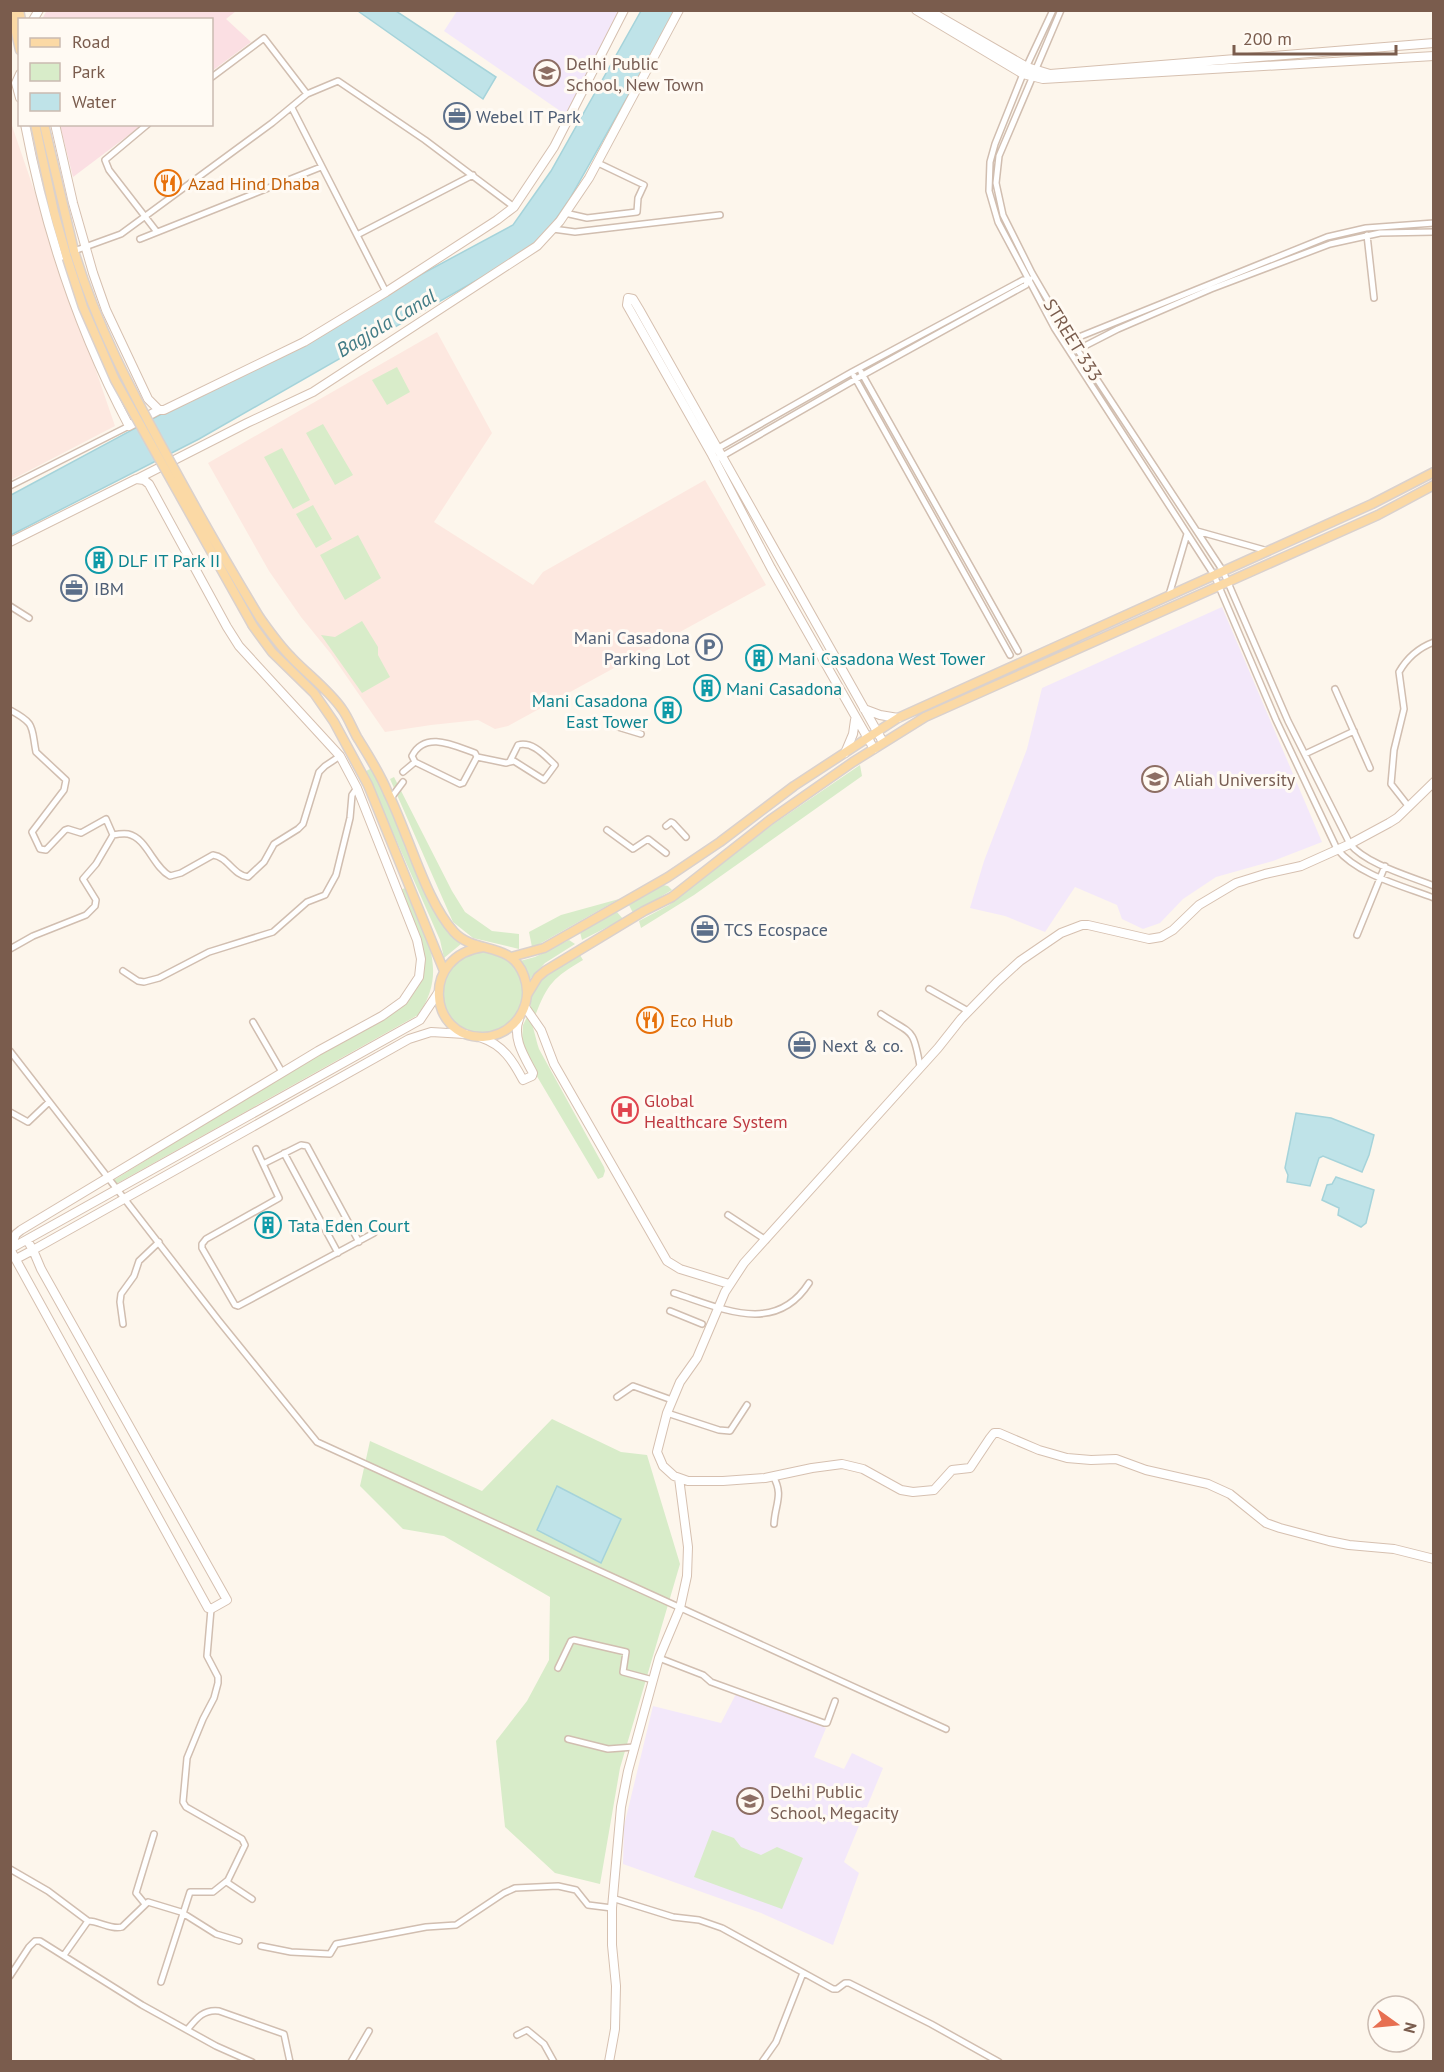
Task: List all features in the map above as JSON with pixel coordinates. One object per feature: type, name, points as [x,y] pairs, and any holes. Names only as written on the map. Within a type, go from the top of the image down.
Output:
[{"type":"main road","points":[[11,10],[18,41]]},
{"type":"main road","points":[[35,126],[54,212],[94,308],[119,366],[202,518],[260,618],[279,645],[343,710],[391,798],[418,865],[454,933],[465,941],[503,952],[511,957],[524,974],[527,995],[525,1007],[519,1017],[512,1026],[502,1032],[480,1037],[457,1029],[443,1013],[438,993],[444,970],[451,961],[460,953],[484,947]]},
{"type":"main road","points":[[44,126],[83,307],[115,380],[253,626],[272,652],[314,693],[334,722],[368,785],[444,970]]},
{"type":"main road","points":[[511,957],[544,948],[668,877],[720,842],[794,786],[898,718],[1372,504],[1434,472]]},
{"type":"main road","points":[[527,995],[538,977],[545,971],[672,897],[770,820],[883,742],[925,717],[1378,515],[1434,485]]},
{"type":"street","points":[[10,486],[159,410],[171,407],[304,342],[386,292],[514,207],[554,147],[624,10]]},
{"type":"street","points":[[10,542],[313,392],[526,255],[553,229],[597,163],[679,10]]},
{"type":"street","points":[[916,10],[1043,79],[1434,56]]},
{"type":"street","points":[[928,10],[1029,72],[1050,74],[1434,43]]},
{"type":"street","name":"STREET 333","points":[[1053,10],[999,156],[996,183],[1003,215],[1029,277],[1223,571],[1288,721],[1350,844]]},
{"type":"street","name":"STREET 333","points":[[1061,10],[995,144],[988,182],[991,201],[998,222],[1070,352],[1220,586],[1276,720],[1337,849]]},
{"type":"street","points":[[213,76],[264,38],[307,94]]},
{"type":"street","points":[[72,254],[121,234],[292,108],[307,94],[338,81],[473,175],[514,207]]},
{"type":"street","points":[[292,108],[386,292]]},
{"type":"street","points":[[25,126],[37,187],[58,255],[90,344],[129,426]]},
{"type":"street","points":[[55,126],[85,248],[105,310],[148,399],[159,410]]},
{"type":"street","points":[[146,126],[105,160],[109,170],[157,232]]},
{"type":"street","points":[[565,213],[587,218],[637,212],[638,198],[644,185],[597,163]]},
{"type":"street","points":[[140,239],[321,167]]},
{"type":"street","points":[[357,235],[473,175]]},
{"type":"street","points":[[553,229],[575,232],[720,215]]},
{"type":"street","points":[[1065,343],[1327,237],[1366,228],[1434,224]]},
{"type":"street","points":[[1070,352],[1221,285],[1330,244],[1380,232],[1434,232]]},
{"type":"street","points":[[1367,235],[1374,298]]},
{"type":"street","points":[[721,452],[852,372],[1029,277]]},
{"type":"street","points":[[712,456],[1026,285],[1029,277]]},
{"type":"street","points":[[874,749],[866,739],[758,545],[712,456],[627,304],[628,298],[633,299],[721,452],[736,483],[883,742]]},
{"type":"street","points":[[859,369],[1017,651]]},
{"type":"street","points":[[852,372],[1010,655]]},
{"type":"street","points":[[136,479],[144,480],[149,484],[226,627],[239,646],[340,756],[357,789],[397,886],[417,939],[421,959],[419,977],[412,990],[403,1001],[382,1016],[282,1072],[21,1230],[16,1234],[10,1248],[13,1261],[208,1608],[211,1609]]},
{"type":"street","points":[[1197,531],[1268,551]]},
{"type":"street","points":[[1168,596],[1187,534]]},
{"type":"street","points":[[10,606],[29,618]]},
{"type":"street","points":[[1409,807],[1391,784],[1394,750],[1404,709],[1399,672],[1419,649],[1434,642]]},
{"type":"street","points":[[1335,689],[1370,768]]},
{"type":"street","points":[[864,709],[898,718]]},
{"type":"street","points":[[10,710],[30,724],[34,731],[36,752],[66,780],[64,790],[32,832],[40,849],[46,850],[65,830],[81,833],[103,819],[108,821],[113,835]]},
{"type":"street","points":[[845,753],[853,734],[855,718]]},
{"type":"street","points":[[618,727],[641,734]]},
{"type":"street","points":[[1305,754],[1354,731]]},
{"type":"street","points":[[477,757],[463,783],[460,784],[415,762],[412,756],[415,749],[440,740],[475,753],[477,757],[506,763],[514,761],[544,780],[555,765],[533,746],[522,744],[518,745],[510,761]]},
{"type":"street","points":[[113,835],[127,833],[136,837],[163,871],[170,876],[181,873],[213,855],[223,858],[241,876],[248,877],[267,859],[274,844],[303,824],[319,772],[340,756]]},
{"type":"street","points":[[403,772],[415,762]]},
{"type":"street","points":[[391,798],[403,782]]},
{"type":"street","points":[[1434,782],[1389,823],[1301,866],[1236,883],[1199,905],[1173,930],[1161,937],[1149,939],[1082,925],[1061,933],[1020,961],[968,1011],[744,1263],[706,1326],[697,1358],[680,1382],[667,1413],[657,1452],[663,1466],[679,1478],[688,1481],[723,1481],[772,1476],[842,1464],[863,1469],[901,1490],[913,1492],[935,1489],[952,1470],[970,1468],[994,1433],[999,1433],[1045,1452],[1067,1458],[1091,1461],[1116,1459],[1146,1470],[1208,1484],[1230,1494],[1260,1518],[1280,1528],[1329,1541],[1394,1549],[1434,1559]]},
{"type":"street","points":[[123,971],[144,982],[159,978],[209,952],[273,932],[307,902],[325,895],[336,875],[350,818],[352,795],[357,789]]},
{"type":"street","points":[[666,826],[673,823],[686,837]]},
{"type":"street","points":[[607,830],[633,849],[648,839],[666,853]]},
{"type":"street","points":[[10,949],[33,936],[86,915],[93,909],[96,900],[83,879],[96,864],[113,835]]},
{"type":"street","points":[[1350,844],[1356,852],[1434,886]]},
{"type":"street","points":[[1337,849],[1357,867],[1434,898]]},
{"type":"street","points":[[1357,935],[1384,866]]},
{"type":"street","points":[[397,886],[408,882]]},
{"type":"street","points":[[929,989],[968,1011]]},
{"type":"street","points":[[10,1248],[420,1020],[438,993]]},
{"type":"street","points":[[525,1007],[541,1030],[554,1064],[667,1261],[680,1269],[727,1288]]},
{"type":"street","points":[[880,1014],[911,1033],[924,1062]]},
{"type":"street","points":[[480,1037],[500,1046],[524,1080],[527,1080],[532,1077],[532,1072],[517,1038],[519,1017]]},
{"type":"street","points":[[253,1022],[282,1072]]},
{"type":"street","points":[[13,1261],[409,1039],[431,1032],[466,1034]]},
{"type":"street","points":[[10,1051],[219,1322],[317,1442],[946,1729]]},
{"type":"street","points":[[10,1112],[28,1122],[49,1102]]},
{"type":"street","points":[[263,1164],[304,1144],[359,1242]]},
{"type":"street","points":[[256,1149],[279,1198],[206,1239],[202,1244],[202,1248],[234,1304],[238,1306],[374,1233]]},
{"type":"street","points":[[284,1153],[338,1253]]},
{"type":"street","points":[[728,1215],[766,1240]]},
{"type":"street","points":[[27,1240],[41,1269],[227,1600],[211,1609]]},
{"type":"street","points":[[123,1324],[121,1294],[134,1276],[139,1261],[159,1242]]},
{"type":"street","points":[[674,1293],[719,1304],[739,1314],[755,1315],[774,1311],[790,1304],[802,1294],[809,1283]]},
{"type":"street","points":[[670,1311],[706,1326]]},
{"type":"street","points":[[617,1397],[633,1386],[672,1400]]},
{"type":"street","points":[[667,1413],[726,1431],[733,1428],[747,1405]]},
{"type":"street","points":[[772,1476],[780,1493],[774,1524]]},
{"type":"street","points":[[609,2061],[615,2022],[616,1986],[612,1946],[612,1898],[621,1807],[634,1747],[659,1658],[685,1592],[688,1562],[679,1478]]},
{"type":"street","points":[[161,1982],[190,1892],[213,1892],[228,1880],[244,1849],[244,1841],[186,1807],[183,1802],[188,1758],[214,1698],[218,1683],[218,1677],[207,1656],[211,1609]]},
{"type":"street","points":[[558,1668],[571,1641],[574,1640],[626,1653],[623,1672],[653,1680]]},
{"type":"street","points":[[659,1658],[703,1675],[711,1682],[824,1723],[827,1723],[835,1701]]},
{"type":"street","points":[[568,1739],[608,1749],[634,1747]]},
{"type":"street","points":[[145,1904],[136,1893],[154,1834]]},
{"type":"street","points":[[10,1869],[48,1892],[87,1921],[117,1928],[122,1927],[145,1904],[153,1903],[183,1914],[216,1934],[239,1941]]},
{"type":"street","points":[[228,1880],[228,1883],[252,1899]]},
{"type":"street","points":[[261,1946],[291,1952],[330,1954],[336,1944],[426,1927],[456,1925],[504,1893],[523,1887],[558,1886],[576,1890],[588,1905],[612,1908]]},
{"type":"street","points":[[612,1898],[676,1918],[699,1920],[722,1928],[833,1989],[849,1983],[999,2061]]},
{"type":"street","points":[[64,1955],[87,1921]]},
{"type":"street","points":[[10,1976],[35,1941],[45,1943],[142,2005],[216,2046],[252,2061]]},
{"type":"street","points":[[762,2061],[776,2042],[803,1973]]},
{"type":"street","points":[[187,2030],[203,2013],[214,2010],[284,2034],[290,2061]]},
{"type":"street","points":[[517,2035],[527,2030],[544,2044],[554,2061]]},
{"type":"street","points":[[351,2061],[369,2031]]},
{"type":"shaded area","points":[[47,10],[236,11],[226,19],[251,42],[213,70],[213,18],[43,18]]},
{"type":"shaded area","name":"Delhi Public School, New Town","points":[[457,11],[622,11],[566,115],[444,31]]},
{"type":"shaded area","points":[[10,120],[115,426],[11,480],[10,480]]},
{"type":"shaded area","points":[[60,126],[141,126],[73,177]]},
{"type":"shaded area","points":[[437,332],[492,433],[434,522],[533,585],[543,572],[705,480],[766,585],[508,726],[495,729],[478,720],[385,732],[269,571],[208,463]]},
{"type":"shaded area","name":"Aliah University","points":[[1222,607],[1322,842],[1273,861],[1216,877],[1183,899],[1160,923],[1143,929],[1122,919],[1117,905],[1075,887],[1045,932],[1005,916],[970,908],[984,861],[1027,749],[1042,688]]},
{"type":"shaded area","name":"Delhi Public School, Megacity","points":[[737,1692],[826,1728],[814,1757],[844,1769],[852,1753],[883,1768],[844,1862],[859,1873],[833,1945],[761,1913],[623,1864],[624,1826],[653,1706],[721,1723]]},
{"type":"green space","points":[[397,367],[410,392],[387,405],[372,380]]},
{"type":"green space","points":[[323,424],[353,475],[335,485],[306,433]]},
{"type":"green space","points":[[282,448],[310,500],[293,509],[264,457]]},
{"type":"green space","points":[[313,505],[332,539],[316,548],[296,514]]},
{"type":"green space","points":[[358,535],[381,578],[345,600],[320,555]]},
{"type":"green space","points":[[362,621],[378,647],[378,655],[390,677],[362,693],[321,635],[335,637]]},
{"type":"green space","points":[[860,765],[862,776],[694,895],[641,928],[639,921],[669,905],[772,825]]},
{"type":"green space","points":[[372,768],[431,902],[448,933],[461,944],[444,958],[440,940],[364,772]]},
{"type":"green space","points":[[394,777],[465,912],[492,931],[519,934],[519,949],[473,938],[453,922],[390,779]]},
{"type":"green space","points":[[663,885],[672,890],[633,913],[629,905]]},
{"type":"green space","points":[[406,888],[426,936],[433,967],[432,982],[427,998],[418,1015],[116,1184],[114,1180],[295,1068],[395,1011],[424,967],[423,949],[402,889]]},
{"type":"green space","points":[[619,899],[532,947],[529,932],[561,915]]},
{"type":"green space","points":[[617,912],[623,919],[582,940],[580,932]]},
{"type":"green space","points":[[569,940],[575,944],[545,963],[530,979],[520,961],[535,957]]},
{"type":"green space","points":[[483,951],[499,955],[512,963],[520,976],[524,992],[520,1008],[512,1021],[499,1029],[483,1033],[467,1029],[454,1021],[446,1008],[442,992],[446,976],[454,963],[467,955]]},
{"type":"green space","points":[[580,955],[583,960],[553,982],[535,1016],[530,1006],[535,988],[552,972]]},
{"type":"green space","points":[[528,1015],[539,1049],[604,1167],[603,1177],[598,1179],[532,1068],[522,1041],[523,1025]]},
{"type":"green space","points":[[552,1419],[621,1452],[647,1455],[680,1564],[620,1768],[600,1884],[555,1873],[505,1827],[496,1741],[527,1701],[549,1660],[550,1597],[444,1536],[403,1529],[360,1486],[370,1441],[482,1491]]},
{"type":"green space","points":[[712,1830],[734,1838],[741,1847],[761,1855],[777,1847],[803,1858],[782,1909],[694,1877]]},
{"type":"water","points":[[358,11],[396,11],[496,77],[483,99]]},
{"type":"water","name":"Bagjola Canal","points":[[641,11],[676,11],[569,200],[538,245],[199,439],[11,535],[11,495],[513,225],[551,171]]},
{"type":"water","points":[[1296,1113],[1331,1118],[1374,1135],[1362,1172],[1323,1156],[1319,1158],[1310,1186],[1287,1182],[1288,1175],[1285,1168]]},
{"type":"water","points":[[1336,1177],[1374,1190],[1366,1223],[1361,1227],[1338,1215],[1339,1208],[1322,1200],[1327,1185],[1332,1184]]},
{"type":"water","points":[[557,1486],[621,1519],[601,1563],[537,1530]]},
{"type":"place","name":"Delhi Public School, New Town","points":[[547,73]]},
{"type":"place","name":"Webel IT Park","points":[[457,116]]},
{"type":"place","name":"Azad Hind Dhaba","points":[[168,183]]},
{"type":"place","name":"DLF IT Park II","points":[[99,560]]},
{"type":"place","name":"IBM","points":[[74,588]]},
{"type":"place","name":"Mani Casadona Parking Lot","points":[[709,647]]},
{"type":"place","name":"Mani Casadona West Tower","points":[[759,658]]},
{"type":"place","name":"Mani Casadona","points":[[707,688]]},
{"type":"place","name":"Mani Casadona East Tower","points":[[668,710]]},
{"type":"place","name":"Aliah University","points":[[1155,779]]},
{"type":"place","name":"TCS Ecospace","points":[[705,929]]},
{"type":"place","name":"Eco Hub","points":[[650,1020]]},
{"type":"place","name":"Next & co.","points":[[802,1045]]},
{"type":"place","name":"Global Healthcare System","points":[[625,1110]]},
{"type":"place","name":"Tata Eden Court","points":[[268,1225]]},
{"type":"place","name":"Delhi Public School, Megacity","points":[[750,1801]]}]
